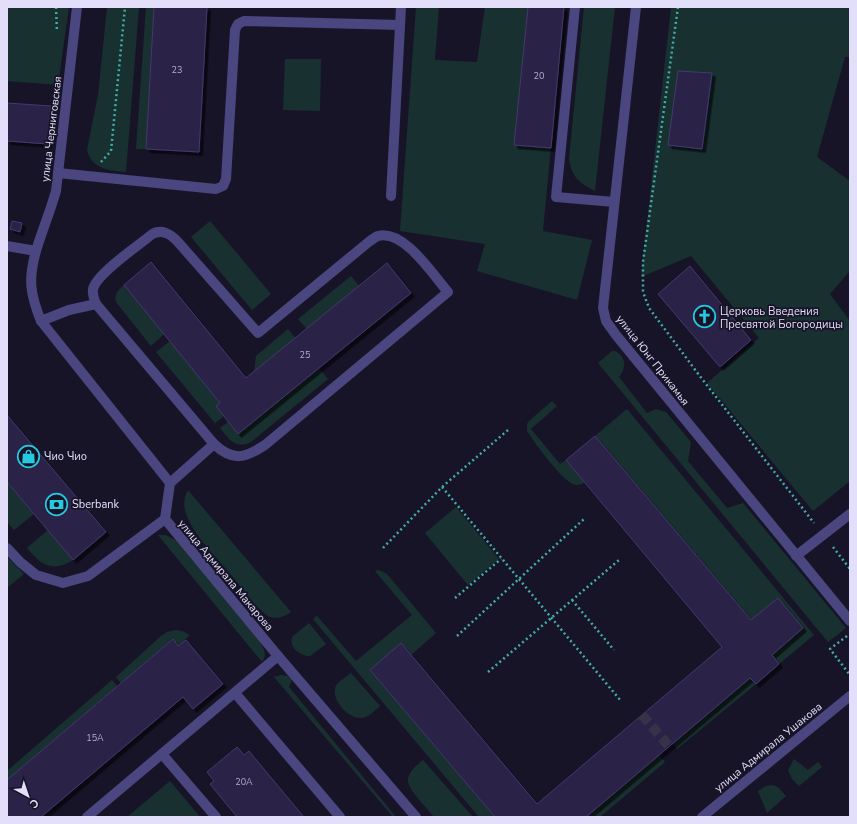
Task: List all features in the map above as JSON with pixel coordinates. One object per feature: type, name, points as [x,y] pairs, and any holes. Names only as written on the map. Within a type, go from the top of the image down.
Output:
[{"type":"street","name":"улица Черниговская","points":[[36,251],[56,191],[77,7]]},
{"type":"street","points":[[391,196],[401,7]]},
{"type":"street","points":[[575,7],[556,197],[614,202]]},
{"type":"street","name":"улица Юнг Прикамья","points":[[636,7],[603,308],[606,321],[850,622]]},
{"type":"street","points":[[58,173],[216,189],[223,186],[226,179],[235,30],[238,24],[244,21],[400,25]]},
{"type":"street","points":[[158,232],[169,234],[178,242],[258,333],[365,245],[379,236],[392,238],[405,244],[448,292],[260,448],[244,456],[236,457],[222,451],[214,444],[96,304],[93,289],[95,283],[102,274],[151,235],[158,232]]},
{"type":"street","points":[[7,246],[36,251],[31,267],[31,284],[34,302],[41,321],[170,483],[214,444]]},
{"type":"street","points":[[41,321],[70,310],[96,304]]},
{"type":"street","name":"улица Адмирала Макарова","points":[[170,483],[164,519],[278,656],[416,817]]},
{"type":"street","points":[[796,556],[850,514]]},
{"type":"street","points":[[7,548],[20,562],[36,575],[63,583],[88,576],[164,519]]},
{"type":"street","points":[[87,817],[278,656]]},
{"type":"street","points":[[235,693],[340,817]]},
{"type":"street","name":"улица Адмирала Ушакова","points":[[702,817],[850,696]]},
{"type":"street","points":[[162,754],[216,817]]},
{"type":"path","points":[[87,176],[111,151],[124,7]]},
{"type":"path","points":[[678,7],[643,262],[643,292],[649,308],[850,569]]},
{"type":"path","points":[[383,548],[442,487],[508,430]]},
{"type":"path","points":[[442,487],[621,702]]},
{"type":"path","points":[[457,636],[584,519]]},
{"type":"path","points":[[455,598],[501,559]]},
{"type":"path","points":[[488,672],[619,560]]},
{"type":"path","points":[[572,600],[614,650]]},
{"type":"path","points":[[850,633],[830,650],[850,675]]},
{"type":"green space","points":[[7,7],[69,7],[58,85],[7,81]]},
{"type":"green space","points":[[107,7],[139,7],[126,172],[102,168],[93,161],[87,150],[98,95]]},
{"type":"green space","points":[[146,7],[154,7],[146,149],[136,149]]},
{"type":"green space","points":[[416,7],[439,7],[435,60],[477,62],[485,7],[528,7],[514,144],[551,146],[543,231],[592,240],[577,300],[477,271],[485,244],[400,231]]},
{"type":"green space","points":[[584,7],[615,7],[595,191],[577,179],[570,165],[569,159]]},
{"type":"green space","points":[[671,7],[850,7],[850,57],[845,57],[817,157],[850,181],[850,271],[830,294],[850,321],[850,481],[813,511],[707,383],[759,338],[691,256],[641,277]]},
{"type":"green space","points":[[285,59],[321,59],[320,111],[283,110]]},
{"type":"green space","points":[[210,221],[271,294],[252,310],[191,237]]},
{"type":"green space","points":[[351,276],[359,286],[307,329],[298,319]]},
{"type":"green space","points":[[124,285],[164,334],[151,346],[116,302],[117,292]]},
{"type":"green space","points":[[288,329],[295,338],[254,372],[256,356]]},
{"type":"green space","points":[[170,341],[220,403],[216,406],[224,416],[215,423],[156,352]]},
{"type":"green space","points":[[612,351],[619,353],[624,362],[622,373],[619,377],[647,413],[656,409],[666,412],[691,442],[688,461],[727,508],[743,503],[846,628],[828,642],[598,363]]},
{"type":"green space","points":[[319,368],[328,379],[251,442],[241,445],[237,444],[233,442],[220,428],[228,422],[238,434]]},
{"type":"green space","points":[[552,401],[557,406],[531,429],[560,464],[566,460],[585,482],[580,484],[573,484],[562,475],[548,460],[527,431],[527,424],[529,421]]},
{"type":"green space","points":[[627,409],[814,635],[779,664],[772,655],[803,628],[778,598],[751,620],[595,436]]},
{"type":"green space","points":[[7,482],[34,514],[14,530],[7,522]]},
{"type":"green space","points":[[188,490],[291,612],[280,617],[274,618],[268,616],[249,598],[206,546],[189,521],[184,507]]},
{"type":"green space","points":[[456,507],[499,559],[468,585],[425,533]]},
{"type":"green space","points":[[48,530],[73,560],[59,566],[47,565],[37,559],[27,548]]},
{"type":"green space","points":[[158,535],[166,535],[177,541],[259,640],[265,653],[262,662]]},
{"type":"green space","points":[[7,557],[24,574],[7,588]]},
{"type":"green space","points":[[379,570],[387,574],[436,633],[411,655],[401,643],[370,670],[495,817],[479,817],[313,619],[317,616],[356,661],[412,615],[375,571]]},
{"type":"green space","points":[[309,623],[326,644],[310,656],[306,656],[296,651],[292,645],[292,637]]},
{"type":"green space","points":[[176,630],[190,635],[178,646],[172,639],[121,683],[116,677],[161,636],[167,632]]},
{"type":"green space","points":[[351,673],[380,706],[364,718],[356,718],[351,716],[342,708],[336,698],[336,686]]},
{"type":"green space","points":[[281,675],[288,676],[292,680],[289,687],[396,817],[393,817],[274,677]]},
{"type":"green space","points":[[750,678],[756,684],[677,749],[673,743]]},
{"type":"green space","points":[[112,680],[117,686],[7,780],[7,771]]},
{"type":"green space","points":[[659,755],[665,762],[600,817],[586,817]]},
{"type":"green space","points":[[794,759],[808,770],[818,762],[822,767],[799,786],[792,779],[788,770]]},
{"type":"green space","points":[[423,760],[473,817],[434,817],[410,788],[408,783],[410,773]]},
{"type":"green space","points":[[170,781],[200,817],[127,817]]},
{"type":"green space","points":[[773,785],[779,788],[786,796],[767,813],[758,791],[766,786]]},
{"type":"building","points":[[154,7],[207,7],[199,152],[146,149]]},
{"type":"building","points":[[528,7],[564,7],[551,148],[514,145]]},
{"type":"building","points":[[678,71],[712,73],[702,149],[668,145]]},
{"type":"building","points":[[7,103],[51,106],[48,144],[7,141]]},
{"type":"building","points":[[12,221],[22,223],[20,232],[10,229]]},
{"type":"building","points":[[151,262],[246,378],[387,263],[411,293],[238,434],[216,406],[220,403],[124,285]]},
{"type":"building","name":"Церковь Введения Пресвятой Богородицы","points":[[690,266],[751,340],[720,367],[658,294]]},
{"type":"building","points":[[7,415],[106,532],[73,560],[7,482]]},
{"type":"building","points":[[595,436],[751,620],[778,598],[803,628],[772,655],[779,664],[756,684],[750,678],[586,817],[495,817],[370,670],[401,643],[537,804],[722,647],[566,460]]},
{"type":"building","points":[[173,639],[178,646],[186,640],[223,684],[193,709],[183,697],[41,817],[7,817],[7,780]]},
{"type":"building","points":[[237,747],[244,755],[249,751],[304,817],[237,817],[210,784],[214,781],[207,772]]},
{"type":"tunnel","points":[[642,715],[669,746]]},
{"type":"place","name":"Церковь Введения Пресвятой Богородицы","points":[[705,317]]},
{"type":"place","name":"Чио Чио","points":[[28,456]]},
{"type":"place","name":"Sberbank","points":[[57,504]]}]
